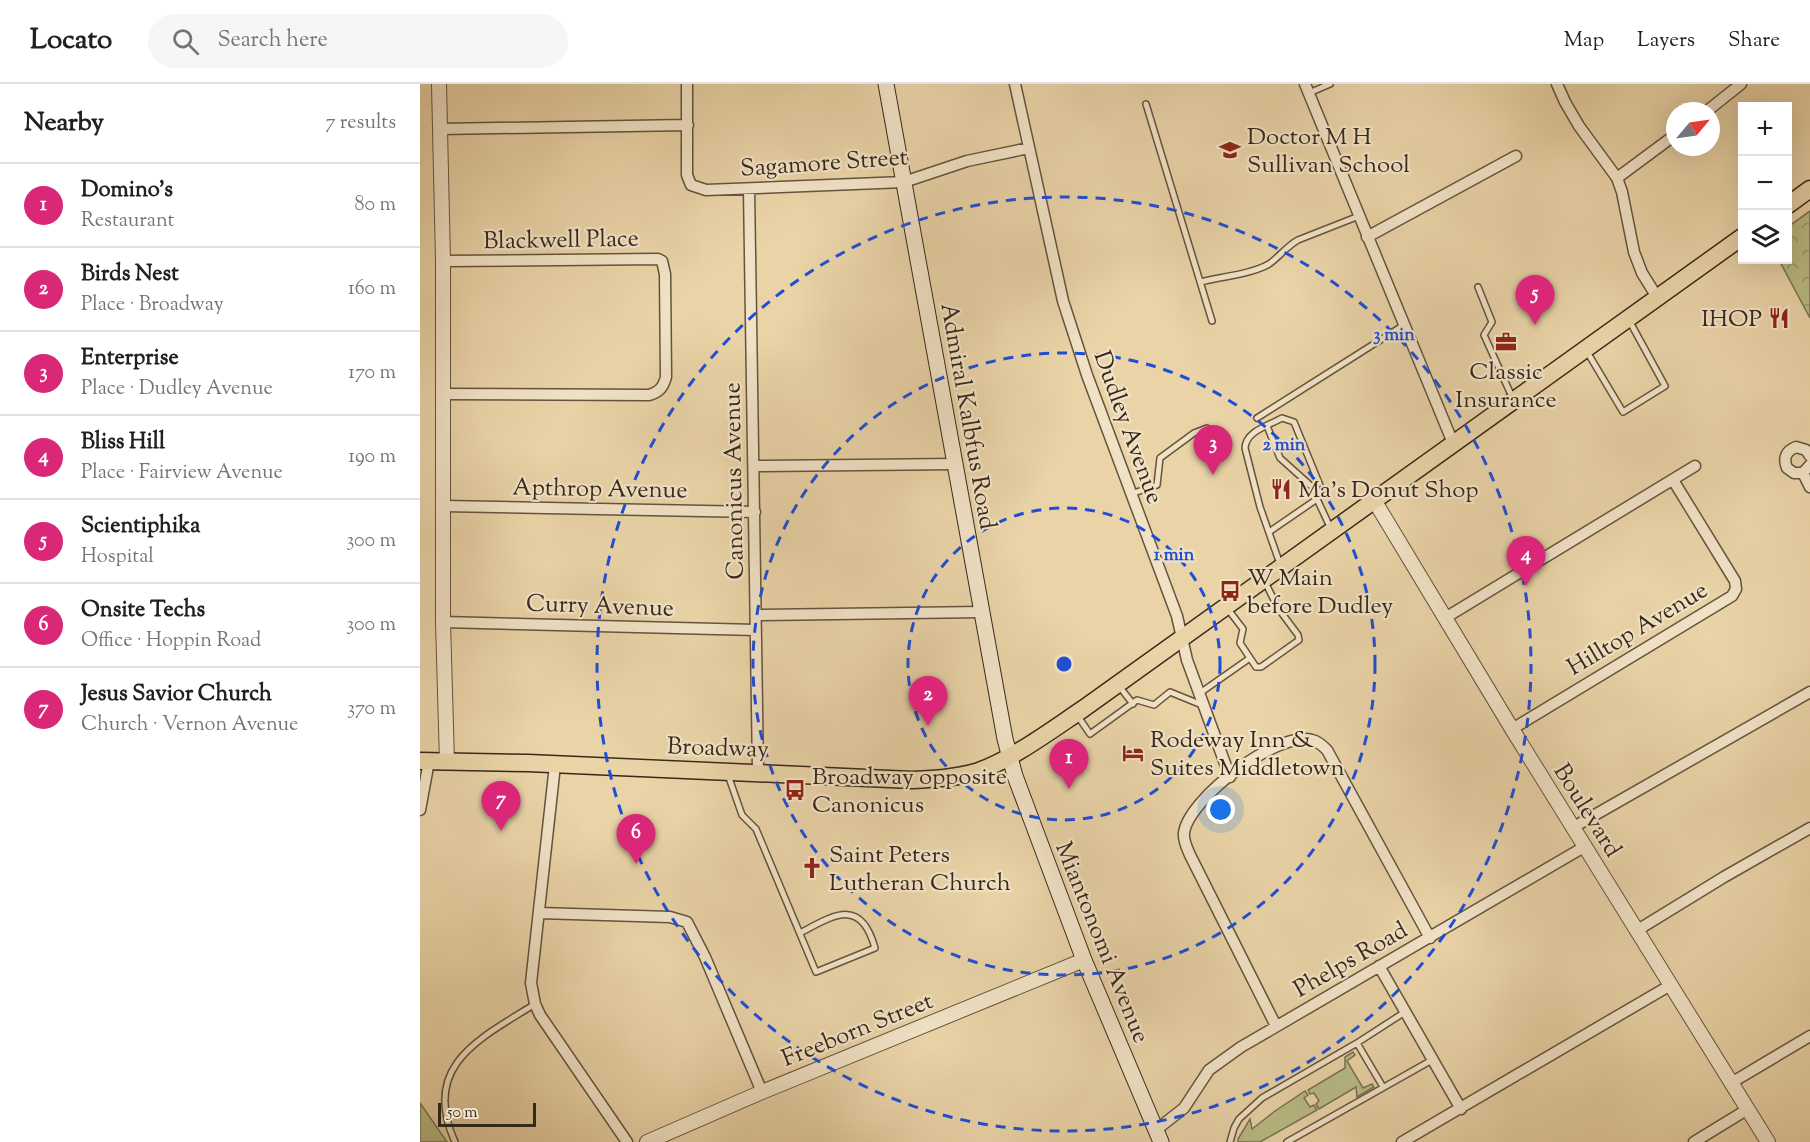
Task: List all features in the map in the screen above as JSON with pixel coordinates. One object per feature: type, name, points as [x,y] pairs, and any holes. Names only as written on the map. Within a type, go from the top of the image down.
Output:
[{"type":"main road","name":"Admiral Kalbfus Road","points":[[886,84],[1009,756]]},
{"type":"main road","points":[[1792,202],[1810,189]]},
{"type":"main road","name":"Broadway","points":[[424,761],[758,772],[912,780],[942,778],[978,771],[1009,756],[1076,714],[1738,240]]},
{"type":"main road","name":"Miantonomi Avenue","points":[[1009,756],[1084,960],[1158,1136]]},
{"type":"street","points":[[439,84],[444,506],[443,622],[447,762]]},
{"type":"street","points":[[440,129],[688,125],[687,84]]},
{"type":"street","name":"Dudley Avenue","points":[[1015,84],[1063,301],[1087,375],[1183,638],[1187,660],[1230,777]]},
{"type":"street","points":[[1557,84],[1578,126],[1617,178],[1634,252],[1642,273],[1657,297]]},
{"type":"street","points":[[1719,102],[1742,84]]},
{"type":"street","points":[[1307,88],[1453,443]]},
{"type":"street","name":"Sagamore Street","points":[[688,125],[687,175],[691,186],[706,190],[904,182],[967,161],[1029,148]]},
{"type":"street","points":[[1617,178],[1666,142]]},
{"type":"street","points":[[1367,237],[1516,156]]},
{"type":"street","name":"Canonicus Avenue","points":[[749,189],[758,772]]},
{"type":"street","name":"Blackwell Place","points":[[442,261],[658,259],[663,265],[665,274],[666,377],[664,386],[649,396],[442,394]]},
{"type":"street","points":[[1810,456],[1806,450],[1796,447],[1787,453],[1785,458],[1787,468],[1794,473],[1807,469],[1810,487]]},
{"type":"street","points":[[754,466],[955,464]]},
{"type":"street","points":[[1445,618],[1695,466]]},
{"type":"street","name":"Hilltop Avenue","points":[[1512,729],[1732,596],[1736,589],[1735,581],[1673,480]]},
{"type":"street","name":"Boulevard","points":[[1374,500],[1572,828],[1768,1142]]},
{"type":"street","name":"Apthrop Avenue","points":[[444,506],[755,512]]},
{"type":"street","points":[[756,615],[982,612]]},
{"type":"street","name":"Curry Avenue","points":[[443,622],[756,630]]},
{"type":"street","points":[[1572,828],[1810,692]]},
{"type":"street","points":[[1276,1026],[1190,855],[1184,837],[1187,822],[1193,810],[1230,777],[1260,755],[1285,742],[1303,739],[1312,740],[1327,750],[1430,938]]},
{"type":"street","points":[[420,810],[424,761]]},
{"type":"street","points":[[555,765],[531,983],[535,1005],[627,1142]]},
{"type":"street","points":[[1636,931],[1810,828]]},
{"type":"street","name":"Phelps Road","points":[[1158,1136],[1184,1108],[1197,1085],[1217,1063],[1276,1026],[1584,847]]},
{"type":"street","points":[[538,913],[670,917],[687,922],[705,957],[762,1092]]},
{"type":"street","name":"Freeborn Street","points":[[647,1142],[762,1092],[1084,960]]},
{"type":"street","points":[[1379,966],[1461,1109]]},
{"type":"street","points":[[1402,1142],[1669,986]]},
{"type":"street","points":[[1731,1083],[1810,1036]]},
{"type":"street","points":[[1694,1142],[1748,1109]]},
{"type":"lane","points":[[1307,88],[1330,84]]},
{"type":"lane","points":[[1146,104],[1212,321]]},
{"type":"lane","points":[[1200,282],[1261,268],[1298,240],[1359,216]]},
{"type":"lane","points":[[1478,287],[1492,322],[1484,335],[1514,400]]},
{"type":"lane","points":[[1585,349],[1623,412],[1665,386],[1628,318]]},
{"type":"lane","points":[[1257,418],[1404,326]]},
{"type":"lane","points":[[1269,532],[1318,496],[1321,488],[1294,422],[1282,418],[1250,435],[1246,440],[1245,448],[1269,532],[1281,567]]},
{"type":"lane","points":[[1267,426],[1280,458],[1318,496],[1332,530]]},
{"type":"lane","points":[[1131,495],[1157,485],[1160,458],[1199,430],[1207,428],[1223,453]]},
{"type":"lane","points":[[1226,607],[1243,629],[1240,644],[1256,667],[1261,667],[1299,640],[1299,635],[1278,608],[1263,580]]},
{"type":"lane","points":[[1199,693],[1250,658]]},
{"type":"lane","points":[[1118,684],[1133,704]]},
{"type":"lane","points":[[1076,714],[1090,734],[1137,700],[1154,705],[1170,692],[1203,705]]},
{"type":"lane","points":[[726,771],[742,815],[756,829],[816,972],[875,948],[871,933],[863,922],[854,916],[845,914],[833,915],[800,933]]},
{"type":"lane","points":[[455,1142],[444,1118],[440,1100],[442,1081],[451,1062],[464,1048],[535,1005]]},
{"type":"lane","points":[[1230,1142],[1239,1119],[1262,1098],[1357,1043],[1405,1012]]},
{"type":"lane","points":[[1357,1043],[1383,1087]]},
{"type":"lane","points":[[1287,1142],[1432,1060]]},
{"type":"green space","points":[[1810,211],[1810,318],[1781,264],[1792,264],[1792,224]]},
{"type":"green space","points":[[1353,1052],[1355,1055],[1347,1061],[1363,1088],[1372,1084],[1374,1087],[1357,1097],[1356,1087],[1319,1109],[1316,1104],[1319,1101],[1314,1093],[1310,1094],[1308,1090],[1345,1068],[1345,1057]]},
{"type":"green space","points":[[1305,1091],[1308,1095],[1304,1098],[1310,1107],[1314,1105],[1317,1110],[1260,1142],[1238,1142],[1250,1119],[1252,1129]]},
{"type":"green space","points":[[420,1103],[447,1142],[420,1142]]},
{"type":"place","name":"Doctor M H Sullivan School","points":[[1230,150]]},
{"type":"place","name":"IHOP","points":[[1779,318]]},
{"type":"place","name":"Scientiphika","points":[[1535,325]]},
{"type":"place","name":"Classic Insurance","points":[[1506,342]]},
{"type":"place","name":"Enterprise","points":[[1213,475]]},
{"type":"place","name":"Ma's Donut Shop","points":[[1281,489]]},
{"type":"place","name":"Bliss Hill","points":[[1526,586]]},
{"type":"place","name":"W Main before Dudley","points":[[1230,591]]},
{"type":"place","name":"Birds Nest","points":[[928,726]]},
{"type":"place","name":"Rodeway Inn & Suites Middletown","points":[[1133,753]]},
{"type":"place","name":"Domino's","points":[[1069,789]]},
{"type":"place","name":"Broadway opposite Canonicus","points":[[795,790]]},
{"type":"place","name":"Jesus Savior Church","points":[[501,831]]},
{"type":"place","name":"Onsite Techs","points":[[636,864]]},
{"type":"place","name":"Saint Peters Lutheran Church","points":[[812,868]]}]
